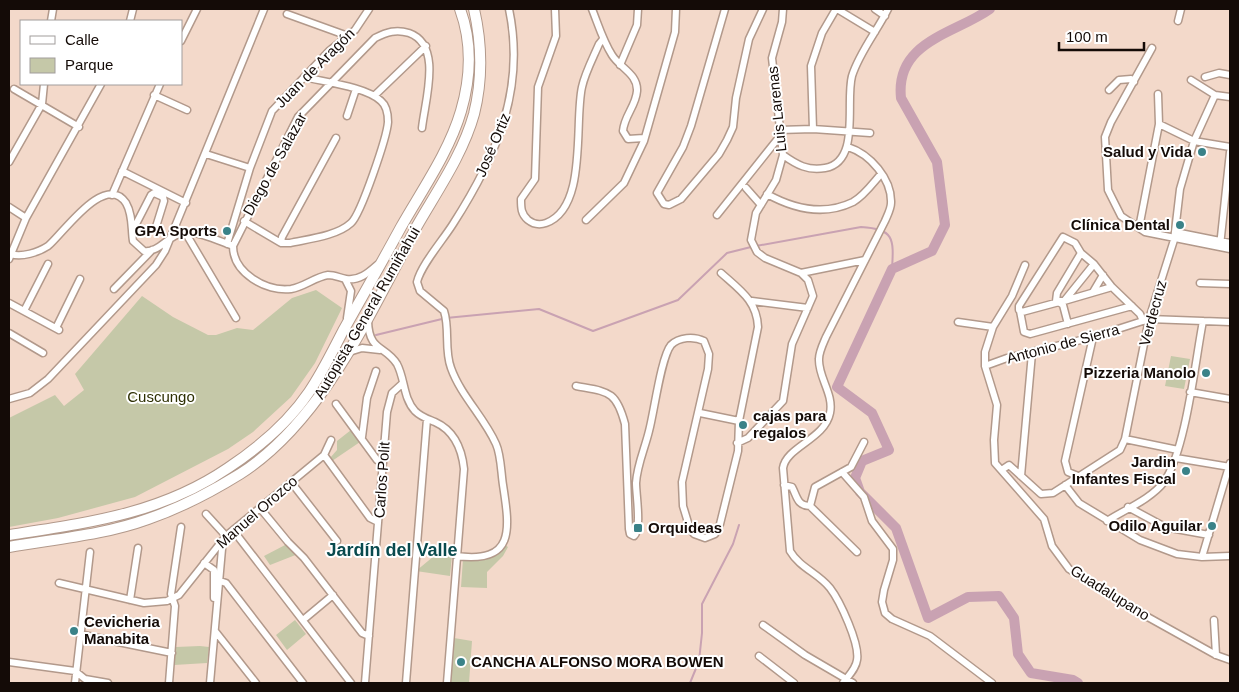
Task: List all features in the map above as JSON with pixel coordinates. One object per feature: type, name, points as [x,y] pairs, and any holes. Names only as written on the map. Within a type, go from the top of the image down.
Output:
[{"type":"highway","name":"Autopista General Rumiñahui","points":[[9,535],[92,522],[146,509],[185,493],[227,469],[261,444],[308,393],[448,142],[461,112],[468,78],[469,58],[466,29],[460,9]]},
{"type":"highway","name":"Autopista General Rumiñahui","points":[[9,547],[95,532],[146,520],[189,503],[231,479],[270,452],[289,434],[319,397],[368,316],[464,141],[480,90],[481,62],[474,9]]},
{"type":"highway","points":[[478,9],[478,30]]},
{"type":"street","points":[[182,39],[196,9]]},
{"type":"street","points":[[9,399],[30,393],[48,380],[156,265],[172,236],[186,203],[264,9]]},
{"type":"street","name":"Juan de Aragón","points":[[230,245],[250,168],[272,111],[329,50],[348,36],[369,9]]},
{"type":"street","name":"José Ortiz","points":[[456,556],[482,558],[494,553],[505,540],[508,517],[497,445],[450,366],[444,311],[418,287],[417,282],[422,269],[442,243],[487,164],[508,113],[515,67],[514,35],[509,9]]},
{"type":"street","points":[[555,9],[556,36],[538,87],[535,179],[521,199],[522,214],[530,222],[542,224],[551,221],[560,214],[566,204],[571,190],[580,140],[582,87],[599,44],[603,40]]},
{"type":"street","points":[[592,9],[603,40],[620,65],[633,76],[637,89],[633,106],[626,117],[623,131],[628,139],[644,138]]},
{"type":"street","points":[[620,65],[637,25],[638,9]]},
{"type":"street","points":[[586,220],[624,183],[632,170],[648,132],[675,32],[676,9]]},
{"type":"street","points":[[725,9],[691,126],[683,147],[657,193],[664,204],[675,203],[720,154],[733,127],[736,98],[749,39],[763,9]]},
{"type":"street","name":"Luis Larenas","points":[[783,9],[782,22],[772,58],[783,155],[776,180],[752,225],[752,243],[756,250],[765,258],[801,273]]},
{"type":"street","points":[[813,129],[811,66],[822,33],[836,9],[875,32]]},
{"type":"street","points":[[874,9],[885,16]]},
{"type":"street","points":[[783,155],[804,168],[825,168],[834,166],[848,147],[852,76],[888,9]]},
{"type":"street","points":[[1178,21],[1181,9]]},
{"type":"street","points":[[287,14],[348,36]]},
{"type":"street","name":"Diego de Salazar","points":[[230,245],[298,117],[375,38],[388,32],[401,30],[416,36],[426,46]]},
{"type":"street","points":[[374,96],[426,46]]},
{"type":"street","points":[[422,128],[429,69],[426,46]]},
{"type":"street","points":[[1152,48],[1111,122],[1106,137],[1108,190],[1121,216],[1145,232],[1175,234],[1230,243]]},
{"type":"street","points":[[1205,77],[1219,73],[1230,75]]},
{"type":"street","points":[[244,221],[281,243],[333,232],[351,224],[357,216],[388,122],[385,106],[374,96],[356,89],[304,77]]},
{"type":"street","points":[[1109,90],[1119,80],[1131,79],[1134,82]]},
{"type":"street","points":[[1191,80],[1215,95],[1230,97]]},
{"type":"street","points":[[9,162],[42,104],[44,85]]},
{"type":"street","points":[[100,85],[79,127],[26,218],[10,256],[43,249],[81,211],[97,200],[112,195],[126,202],[132,219],[134,241],[140,249],[152,250]]},
{"type":"street","points":[[112,195],[159,85]]},
{"type":"street","points":[[14,89],[79,127]]},
{"type":"street","points":[[347,116],[356,89]]},
{"type":"street","points":[[154,94],[187,110]]},
{"type":"street","points":[[1139,228],[1159,124],[1158,94]]},
{"type":"street","name":"Verdecruz","points":[[1125,439],[1146,320],[1175,234],[1180,189],[1194,141],[1215,95]]},
{"type":"street","points":[[1159,124],[1194,141],[1230,147]]},
{"type":"street","points":[[717,216],[780,133],[813,129],[870,133]]},
{"type":"street","points":[[281,243],[282,237],[336,138]]},
{"type":"street","points":[[844,681],[856,666],[858,658],[847,619],[830,588],[796,562],[790,552],[783,468],[786,459],[820,432],[830,413],[831,403],[819,360],[826,337],[879,233],[891,204],[889,191],[872,161],[859,150],[848,147]]},
{"type":"street","points":[[1221,243],[1230,152]]},
{"type":"street","points":[[206,154],[250,168]]},
{"type":"street","points":[[122,172],[186,203]]},
{"type":"street","points":[[767,194],[797,208],[827,209],[854,201],[881,174]]},
{"type":"street","points":[[746,188],[761,205]]},
{"type":"street","points":[[132,233],[150,195],[154,193],[163,197],[164,201],[155,230]]},
{"type":"street","points":[[9,207],[26,218]]},
{"type":"street","points":[[114,288],[152,250],[172,236],[185,232],[230,245],[234,260],[243,272],[273,288],[296,288],[327,275],[345,279],[360,277],[382,261]]},
{"type":"street","points":[[185,232],[236,318]]},
{"type":"street","points":[[1132,306],[1026,334],[1019,306],[1063,237],[1075,243],[1081,254],[1094,264],[1112,287],[1132,306],[1146,320]]},
{"type":"street","points":[[1221,243],[1230,249]]},
{"type":"street","points":[[1081,254],[1079,261],[1057,293],[1056,301],[1062,301],[1094,264]]},
{"type":"street","points":[[801,273],[864,260]]},
{"type":"street","points":[[24,312],[48,264]]},
{"type":"street","points":[[985,366],[985,352],[993,327],[1012,296],[1025,266]]},
{"type":"street","points":[[576,386],[602,391],[615,397],[622,412],[625,424],[626,484],[630,534],[634,536],[638,528],[636,482],[665,357],[671,345],[681,339],[692,338],[704,341],[709,354],[700,413],[682,482],[683,506],[690,529],[694,534],[710,537],[715,534],[720,524],[738,451],[738,421],[758,327],[757,313],[752,301],[722,273]]},
{"type":"street","points":[[737,443],[748,438],[784,401],[792,344],[813,296],[808,280],[801,273]]},
{"type":"street","points":[[1093,292],[1103,275]]},
{"type":"street","points":[[9,303],[58,329],[80,279]]},
{"type":"street","points":[[344,328],[351,296],[350,286],[345,279]]},
{"type":"street","points":[[1200,282],[1230,284]]},
{"type":"street","points":[[1020,311],[1112,287]]},
{"type":"street","points":[[752,301],[808,308]]},
{"type":"street","points":[[1062,301],[1068,324]]},
{"type":"street","points":[[368,316],[370,335],[380,350],[395,362],[410,404],[427,419],[448,430],[457,443],[463,459],[464,470],[447,683]]},
{"type":"street","name":"Antonio de Sierra","points":[[985,366],[1093,337],[1146,320],[1230,322]]},
{"type":"street","points":[[1107,521],[1147,496],[1163,483],[1176,458],[1203,321]]},
{"type":"street","points":[[958,322],[993,327]]},
{"type":"street","points":[[9,333],[43,353]]},
{"type":"street","points":[[1078,476],[1068,472],[1065,461],[1093,337]]},
{"type":"street","points":[[345,354],[362,348],[380,350]]},
{"type":"street","points":[[1021,476],[1032,353]]},
{"type":"street","name":"Guadalupano","points":[[985,366],[997,406],[994,460],[1044,518],[1052,546],[1069,568],[1119,601],[1216,655],[1230,660]]},
{"type":"street","points":[[362,437],[367,398],[376,370]]},
{"type":"street","name":"Carlos Polit","points":[[365,683],[388,406],[395,388],[403,383]]},
{"type":"street","points":[[1190,392],[1230,399]]},
{"type":"street","points":[[336,404],[377,460],[383,463]]},
{"type":"street","points":[[700,413],[738,421]]},
{"type":"street","points":[[406,683],[427,419]]},
{"type":"street","points":[[1003,469],[1009,465],[1042,494],[1046,495],[1120,450],[1125,439],[1178,450]]},
{"type":"street","name":"Manuel Orozco","points":[[173,599],[220,542],[324,455],[331,440]]},
{"type":"street","points":[[810,506],[815,487],[855,463],[864,442]]},
{"type":"street","points":[[324,455],[370,518],[378,522]]},
{"type":"street","points":[[1176,458],[1230,465],[1202,557]]},
{"type":"street","points":[[842,472],[864,497],[872,521],[893,549],[893,560],[882,602],[886,613],[892,619],[930,636],[992,683]]},
{"type":"street","points":[[291,482],[336,541]]},
{"type":"street","points":[[1065,484],[1079,503],[1140,540],[1177,554],[1202,557],[1230,556]]},
{"type":"street","points":[[784,485],[792,487],[794,496],[801,504],[810,506],[857,552]]},
{"type":"street","points":[[1128,507],[1165,526],[1209,535]]},
{"type":"street","points":[[260,508],[333,595],[362,633],[369,636]]},
{"type":"street","points":[[206,514],[226,536]]},
{"type":"street","points":[[169,683],[175,606],[172,591],[181,527]]},
{"type":"street","points":[[233,530],[352,683]]},
{"type":"street","points":[[210,683],[220,581],[222,549],[220,542]]},
{"type":"street","points":[[130,600],[138,548]]},
{"type":"street","points":[[75,683],[79,634],[90,552]]},
{"type":"street","points":[[204,563],[212,566],[214,572],[216,620]]},
{"type":"street","points":[[220,581],[226,583],[303,683]]},
{"type":"street","points":[[59,583],[130,600],[152,603],[173,599]]},
{"type":"street","points":[[303,620],[333,595]]},
{"type":"street","points":[[1214,620],[1216,655]]},
{"type":"street","points":[[764,625],[844,681],[852,683]]},
{"type":"street","points":[[215,631],[251,680],[256,683]]},
{"type":"street","points":[[79,634],[172,653]]},
{"type":"street","points":[[759,656],[794,683]]},
{"type":"street","points":[[9,662],[75,671],[85,679],[108,683]]},
{"type":"green space","name":"Cuscungo","points":[[316,290],[342,308],[315,363],[291,397],[253,432],[228,449],[135,497],[58,518],[9,527],[9,418],[55,395],[64,406],[84,390],[75,374],[142,296],[173,317],[208,335],[216,335],[237,328],[253,330],[292,298]]},
{"type":"green space","points":[[1171,356],[1190,359],[1184,389],[1165,386]]},
{"type":"green space","points":[[351,430],[360,442],[332,461],[330,458],[337,450],[337,441]]},
{"type":"green space","points":[[287,544],[298,554],[270,565],[264,556]]},
{"type":"green space","points":[[505,545],[508,547],[503,556],[487,572],[487,588],[461,587],[463,559],[492,557]]},
{"type":"green space","points":[[435,553],[452,555],[450,576],[416,571]]},
{"type":"green space","points":[[295,620],[306,634],[287,650],[276,635]]},
{"type":"green space","name":"CANCHA ALFONSO MORA BOWEN","points":[[454,638],[472,641],[469,683],[451,683]]},
{"type":"green space","points":[[176,647],[209,647],[207,663],[174,665]]},
{"type":"waterway","points":[[990,9],[930,42],[917,51],[907,64],[902,79],[901,98],[937,162],[945,225],[932,251],[892,269],[837,387],[872,413],[889,450],[862,461],[855,478],[860,492],[896,528],[928,618],[968,597],[999,596],[1014,618],[1018,654],[1031,673],[1073,680],[1078,683]]},
{"type":"waterway","points":[[756,246],[861,227],[872,228],[880,230],[890,237],[893,250],[892,269]]},
{"type":"waterway","points":[[376,335],[446,318],[539,309],[593,331],[678,300],[727,253],[751,247]]},
{"type":"waterway","points":[[690,683],[699,661],[702,633],[702,604],[733,544],[739,525]]},
{"type":"place","name":"Salud y Vida","points":[[1202,152]]},
{"type":"place","name":"Clínica Dental","points":[[1180,225]]},
{"type":"place","name":"GPA Sports","points":[[227,231]]},
{"type":"place","name":"Pizzeria Manolo","points":[[1206,373]]},
{"type":"place","name":"cajas para regalos","points":[[743,425]]},
{"type":"place","name":"Jardin Infantes Fiscal","points":[[1186,471]]},
{"type":"place","name":"Odilo Aguilar","points":[[1212,526]]},
{"type":"place","name":"Orquideas","points":[[638,528]]},
{"type":"place","name":"Cevicheria Manabita","points":[[74,631]]},
{"type":"place","name":"CANCHA ALFONSO MORA BOWEN","points":[[461,662]]},
{"type":"district","name":"Jardín del Valle","points":[[392,550]]}]
